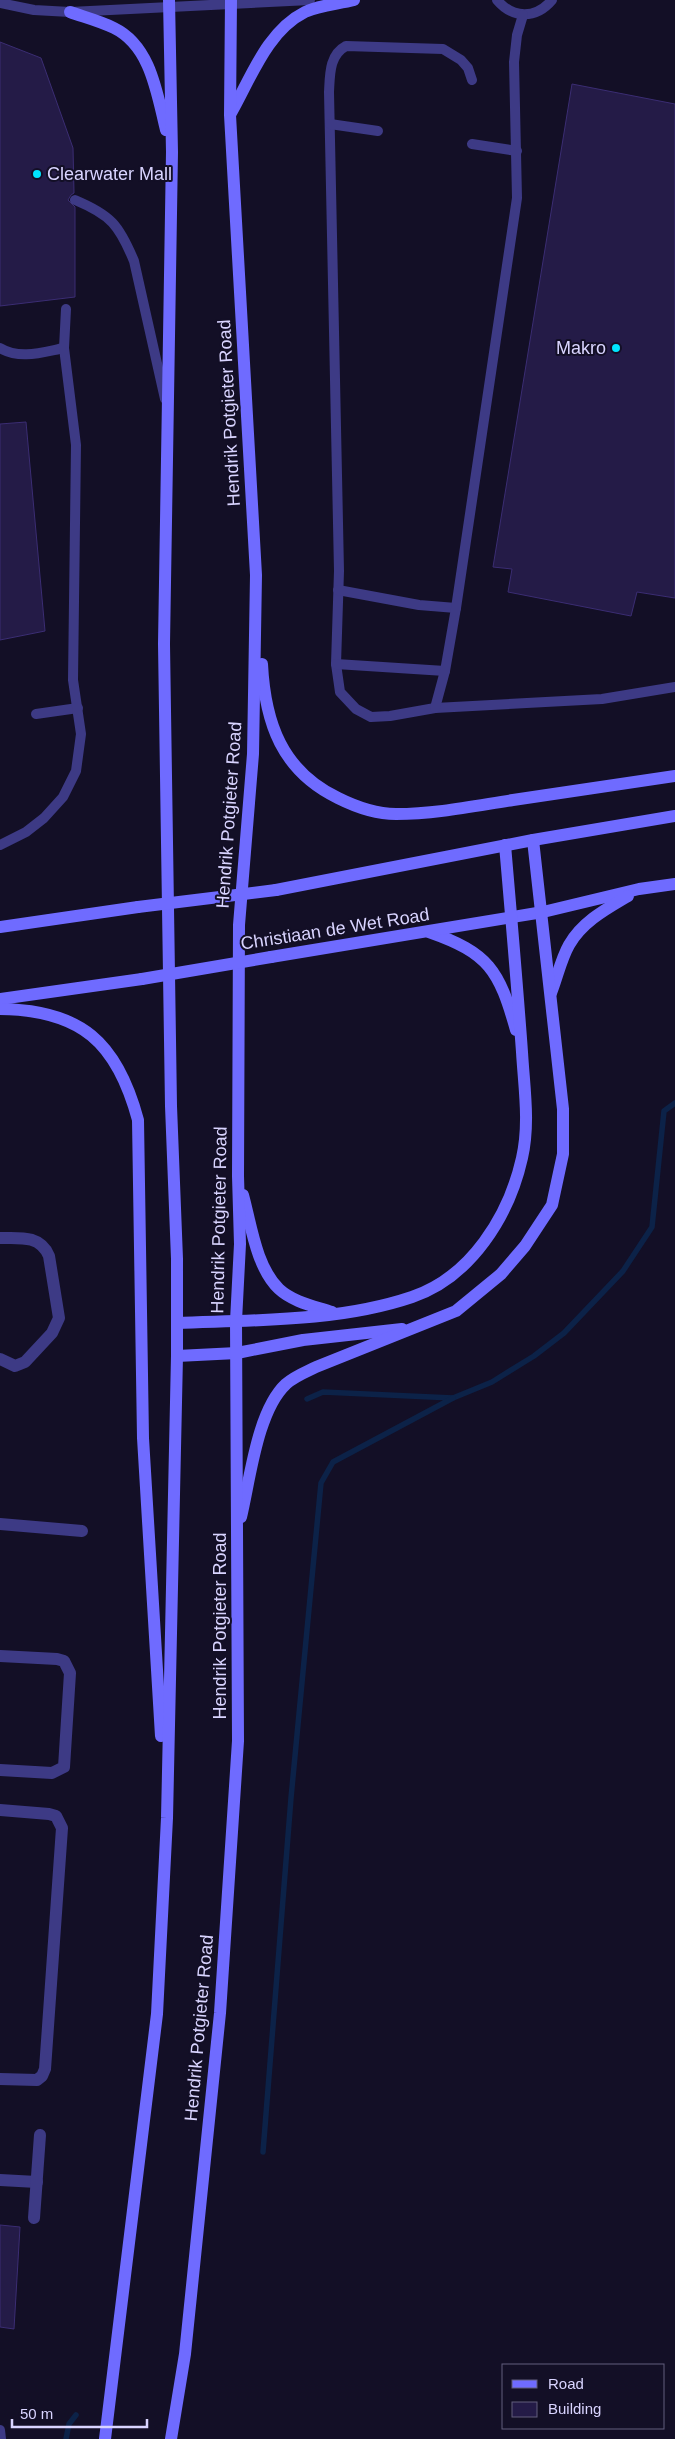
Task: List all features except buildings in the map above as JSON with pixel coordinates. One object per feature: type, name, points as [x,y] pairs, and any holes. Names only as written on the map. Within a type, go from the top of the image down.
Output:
[{"type":"main road","points":[[230,116],[268,46],[278,32],[307,11],[354,0]]},
{"type":"main road","name":"Hendrik Potgieter Road","points":[[171,2439],[184,2354],[220,2014],[238,1741],[236,1321],[240,1244],[238,1176],[239,925],[253,754],[256,575],[230,116],[231,1]]},
{"type":"main road","points":[[106,2439],[158,2014],[167,1818],[178,1260],[171,1096],[164,644],[172,152],[170,3]]},
{"type":"main road","points":[[70,12],[115,28],[133,41],[142,54],[154,79],[172,152]]},
{"type":"main road","points":[[256,575],[264,694],[272,727],[285,752],[302,774],[321,790],[366,810],[395,814],[464,809],[675,776]]},
{"type":"main road","points":[[0,927],[276,890],[505,845],[675,816]]},
{"type":"main road","points":[[236,1539],[259,1438],[279,1392],[296,1377],[456,1311],[501,1274],[525,1246],[552,1205],[563,1154],[563,1109],[549,998],[543,912],[533,840]]},
{"type":"main road","points":[[177,1323],[297,1319],[373,1308],[414,1296],[449,1279],[496,1225],[511,1194],[522,1156],[526,1113],[518,988],[505,845]]},
{"type":"main road","name":"Christiaan de Wet Road","points":[[0,1000],[142,979],[543,912],[639,889],[675,884]]},
{"type":"main road","points":[[549,998],[568,946],[581,928],[600,912],[639,889]]},
{"type":"main road","points":[[426,931],[458,942],[479,956],[493,970],[503,990],[522,1052]]},
{"type":"main road","points":[[0,1009],[26,1009],[51,1014],[67,1019],[91,1036],[114,1060],[130,1091],[138,1120],[143,1438],[152,1606],[167,1818]]},
{"type":"main road","points":[[238,1176],[265,1269],[278,1288],[305,1304],[335,1312]]},
{"type":"main road","points":[[177,1356],[237,1353],[303,1340],[417,1328]]},
{"type":"street","points":[[0,1238],[29,1239],[45,1247],[49,1256],[59,1318],[52,1333],[25,1362],[15,1366],[0,1359]]},
{"type":"street","points":[[0,1524],[82,1531]]},
{"type":"street","points":[[0,1656],[57,1659],[64,1661],[69,1667],[70,1673],[64,1767],[52,1773],[0,1770]]},
{"type":"street","points":[[0,1810],[56,1816],[62,1828],[45,2069],[42,2076],[37,2080],[0,2079]]},
{"type":"street","points":[[34,2218],[40,2135]]},
{"type":"street","points":[[0,2180],[37,2182]]},
{"type":"lane","points":[[0,3],[34,10],[70,12],[170,3],[310,0]]},
{"type":"lane","points":[[497,0],[512,13],[523,15],[534,14],[544,9],[552,0]]},
{"type":"lane","points":[[435,708],[445,671],[456,608],[517,198],[515,46],[523,15]]},
{"type":"lane","points":[[472,80],[468,68],[461,60],[443,49],[346,46],[338,50],[331,65],[329,92],[336,351],[338,590],[336,664],[340,692],[356,709],[370,717],[390,716],[435,708],[602,699],[675,687]]},
{"type":"lane","points":[[330,124],[378,131]]},
{"type":"lane","points":[[472,144],[516,151]]},
{"type":"lane","points":[[75,200],[99,210],[112,221],[126,240],[134,261],[168,412]]},
{"type":"lane","points":[[0,845],[26,832],[44,818],[63,797],[76,771],[82,734],[73,680],[76,445],[64,348],[66,309]]},
{"type":"lane","points":[[0,348],[12,354],[22,355],[64,348]]},
{"type":"lane","points":[[338,590],[411,604],[456,608]]},
{"type":"lane","points":[[336,664],[445,671]]},
{"type":"lane","points":[[36,714],[78,708]]},
{"type":"lane","points":[[97,2439],[108,2421]]},
{"type":"lane","points":[[0,2430],[1,2439]]},
{"type":"waterway","points":[[307,1399],[323,1392],[453,1398],[492,1382],[534,1356],[564,1333],[623,1271],[652,1227],[664,1111],[675,1103]]},
{"type":"waterway","points":[[263,2152],[291,1798],[321,1483],[333,1462],[453,1398]]},
{"type":"waterway","points":[[66,2439],[69,2424],[76,2415]]},
{"type":"place","name":"Clearwater Mall","points":[[37,174]]},
{"type":"place","name":"Makro","points":[[616,348]]}]
